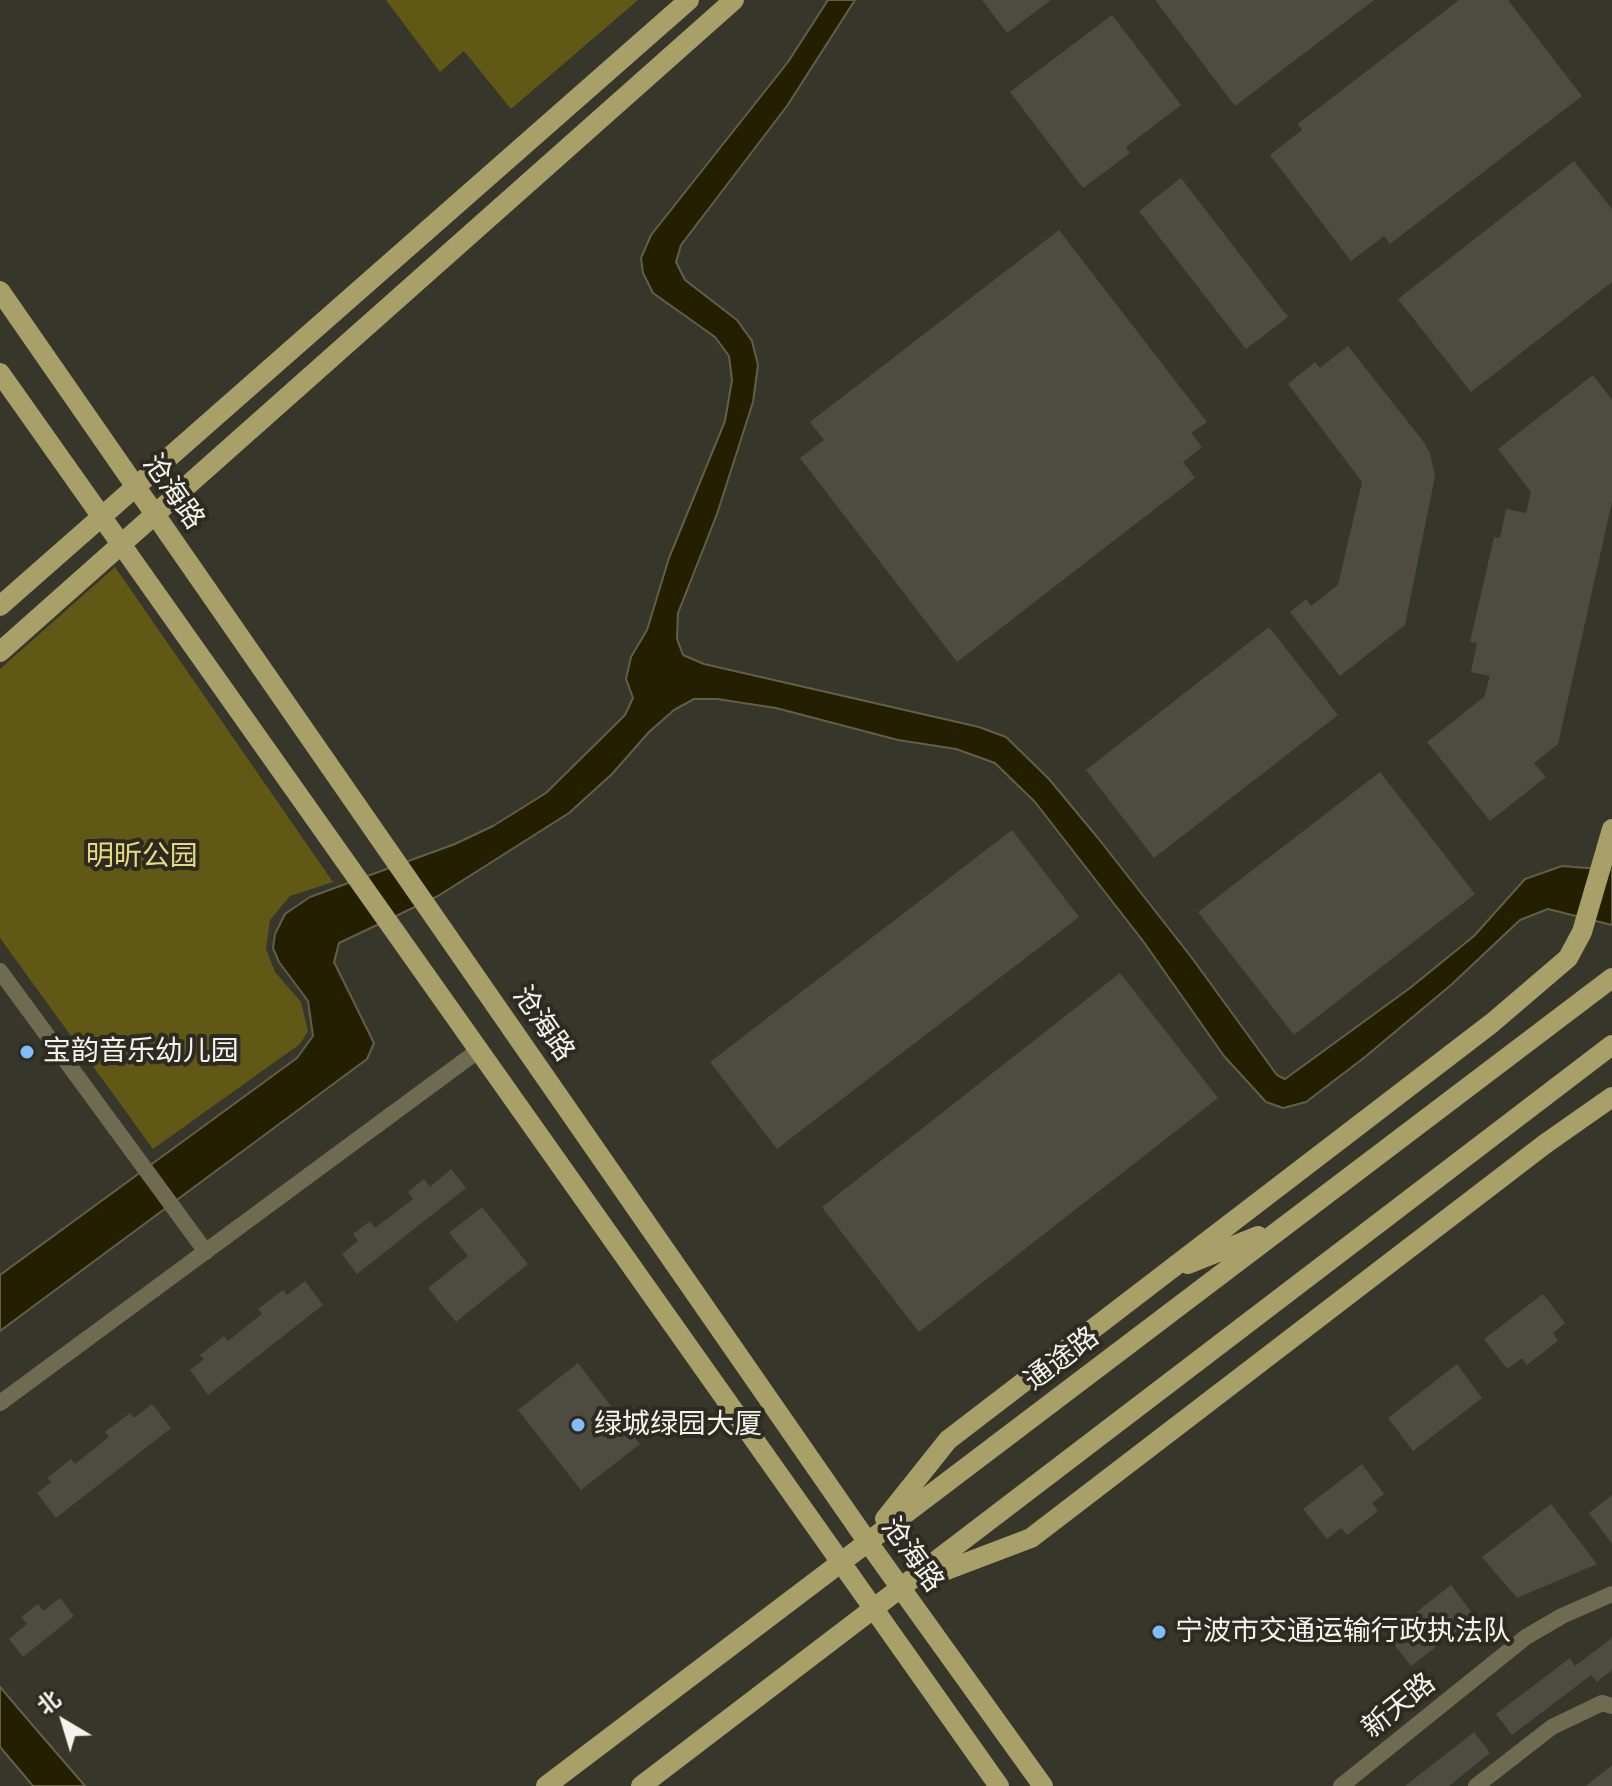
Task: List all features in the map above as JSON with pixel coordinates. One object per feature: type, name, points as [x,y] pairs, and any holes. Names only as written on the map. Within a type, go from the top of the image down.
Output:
[{"type":"main road","points":[[0,606],[689,0]]},
{"type":"main road","points":[[0,652],[734,0]]},
{"type":"main road","name":"沧海路","points":[[0,291],[867,1541],[1043,1786]]},
{"type":"main road","points":[[0,373],[999,1786]]},
{"type":"main road","points":[[867,1541],[948,1440],[1492,1023],[1568,958],[1582,932],[1612,829]]},
{"type":"main road","name":"通途路","points":[[546,1786],[1612,978]]},
{"type":"main road","points":[[641,1786],[1612,1045]]},
{"type":"main road","points":[[901,1587],[1031,1538],[1545,1144],[1612,1097]]},
{"type":"main road","points":[[1163,1275],[1284,1226]]},
{"type":"street","points":[[0,971],[206,1252]]},
{"type":"street","points":[[0,1403],[479,1050]]},
{"type":"street","name":"新天路","points":[[1341,1786],[1526,1637],[1612,1594]]},
{"type":"street","points":[[1476,1786],[1552,1727],[1602,1703],[1612,1706]]},
{"type":"green space","points":[[386,0],[638,0],[511,109],[464,51],[440,72]]},
{"type":"green space","name":"明昕公园","points":[[115,567],[333,882],[290,896],[270,920],[266,949],[275,972],[301,1002],[308,1031],[300,1044],[153,1149],[0,938],[0,669]]},
{"type":"shaded area","points":[[828,0],[855,0],[787,106],[681,245],[676,262],[685,280],[737,320],[752,341],[758,365],[753,402],[717,514],[678,613],[677,639],[683,655],[704,664],[979,727],[1006,737],[1049,779],[1098,838],[1192,958],[1277,1075],[1285,1079],[1410,988],[1474,936],[1525,879],[1562,866],[1612,870],[1612,925],[1548,909],[1520,920],[1451,985],[1365,1057],[1306,1102],[1283,1108],[1266,1102],[1224,1056],[1143,941],[1035,802],[995,763],[956,749],[898,740],[776,708],[717,699],[694,699],[674,710],[649,732],[612,774],[569,813],[438,896],[339,943],[334,962],[374,1043],[367,1059],[0,1331],[0,1275],[297,1058],[313,1036],[308,1001],[279,962],[273,948],[275,934],[285,914],[310,897],[455,844],[493,826],[546,793],[625,715],[633,698],[626,679],[631,657],[647,630],[669,558],[725,421],[732,380],[729,356],[715,337],[653,293],[643,273],[641,258],[651,235],[788,62]]},
{"type":"shaded area","points":[[0,1687],[85,1786],[33,1786],[0,1747]]},
{"type":"building","points":[[982,0],[1051,0],[1007,33]]},
{"type":"building","points":[[1155,0],[1374,0],[1235,106]]},
{"type":"building","points":[[1459,0],[1508,0],[1582,96],[1390,244],[1384,236],[1351,261],[1270,155],[1302,130],[1298,124]]},
{"type":"building","points":[[1112,15],[1181,105],[1126,147],[1130,153],[1083,188],[1010,92]]},
{"type":"building","points":[[1574,161],[1612,209],[1612,282],[1471,392],[1398,299]]},
{"type":"building","points":[[1181,178],[1288,317],[1246,349],[1139,211]]},
{"type":"building","points":[[1059,230],[1207,422],[1191,433],[1202,447],[1183,462],[1195,478],[957,662],[800,458],[824,440],[810,422]]},
{"type":"building","points":[[1348,346],[1423,441],[1430,453],[1435,476],[1405,625],[1340,676],[1290,612],[1306,599],[1311,606],[1338,585],[1362,482],[1288,384],[1315,362],[1320,368]]},
{"type":"building","points":[[1593,375],[1612,400],[1612,502],[1558,744],[1534,763],[1546,777],[1490,821],[1427,742],[1484,697],[1490,676],[1471,672],[1477,643],[1470,642],[1494,537],[1500,538],[1506,509],[1526,513],[1531,492],[1498,449]]},
{"type":"building","points":[[1269,627],[1338,715],[1154,858],[1086,770]]},
{"type":"building","points":[[1380,772],[1475,894],[1294,1035],[1198,912]]},
{"type":"building","points":[[1012,830],[1079,917],[777,1149],[710,1062]]},
{"type":"building","points":[[1120,973],[1218,1098],[919,1332],[822,1207]]},
{"type":"building","points":[[451,1169],[466,1188],[357,1274],[342,1254],[358,1241],[353,1234],[370,1221],[375,1228],[413,1199],[408,1192],[424,1179],[430,1187]]},
{"type":"building","points":[[482,1207],[528,1264],[456,1322],[428,1288],[468,1256],[449,1233]]},
{"type":"building","points":[[305,1281],[323,1305],[208,1395],[190,1370],[204,1359],[200,1355],[224,1336],[228,1341],[262,1314],[258,1309],[283,1290],[287,1295]]},
{"type":"building","points":[[1543,1294],[1565,1323],[1553,1333],[1558,1341],[1527,1365],[1522,1358],[1507,1369],[1484,1339]]},
{"type":"building","name":"绿城绿园大厦","points":[[578,1363],[640,1444],[581,1490],[518,1410]]},
{"type":"building","points":[[1457,1364],[1482,1398],[1413,1451],[1388,1418]]},
{"type":"building","points":[[152,1404],[171,1428],[56,1518],[37,1493],[51,1482],[47,1478],[71,1459],[75,1464],[109,1437],[105,1432],[130,1413],[134,1418]]},
{"type":"building","points":[[1362,1464],[1384,1494],[1372,1503],[1378,1511],[1347,1535],[1341,1528],[1327,1539],[1303,1509]]},
{"type":"building","points":[[1612,1495],[1612,1544],[1589,1513]]},
{"type":"building","points":[[1551,1504],[1597,1564],[1517,1598],[1482,1557]]},
{"type":"building","points":[[1451,1585],[1475,1617],[1411,1666],[1387,1635]]},
{"type":"building","points":[[60,1598],[74,1616],[23,1657],[9,1639],[27,1624],[21,1617],[38,1604],[43,1611]]},
{"type":"building","points":[[1612,1638],[1612,1670],[1597,1682],[1591,1675],[1512,1735],[1496,1714],[1570,1658],[1575,1666]]},
{"type":"building","points":[[1474,1732],[1490,1753],[1449,1786],[1405,1786]]},
{"type":"building","points":[[1612,1765],[1612,1786],[1586,1786]]},
{"type":"place","name":"宝韵音乐幼儿园","points":[[27,1052]]},
{"type":"place","name":"绿城绿园大厦","points":[[578,1425]]},
{"type":"place","name":"宁波市交通运输行政执法队","points":[[1159,1632]]}]
